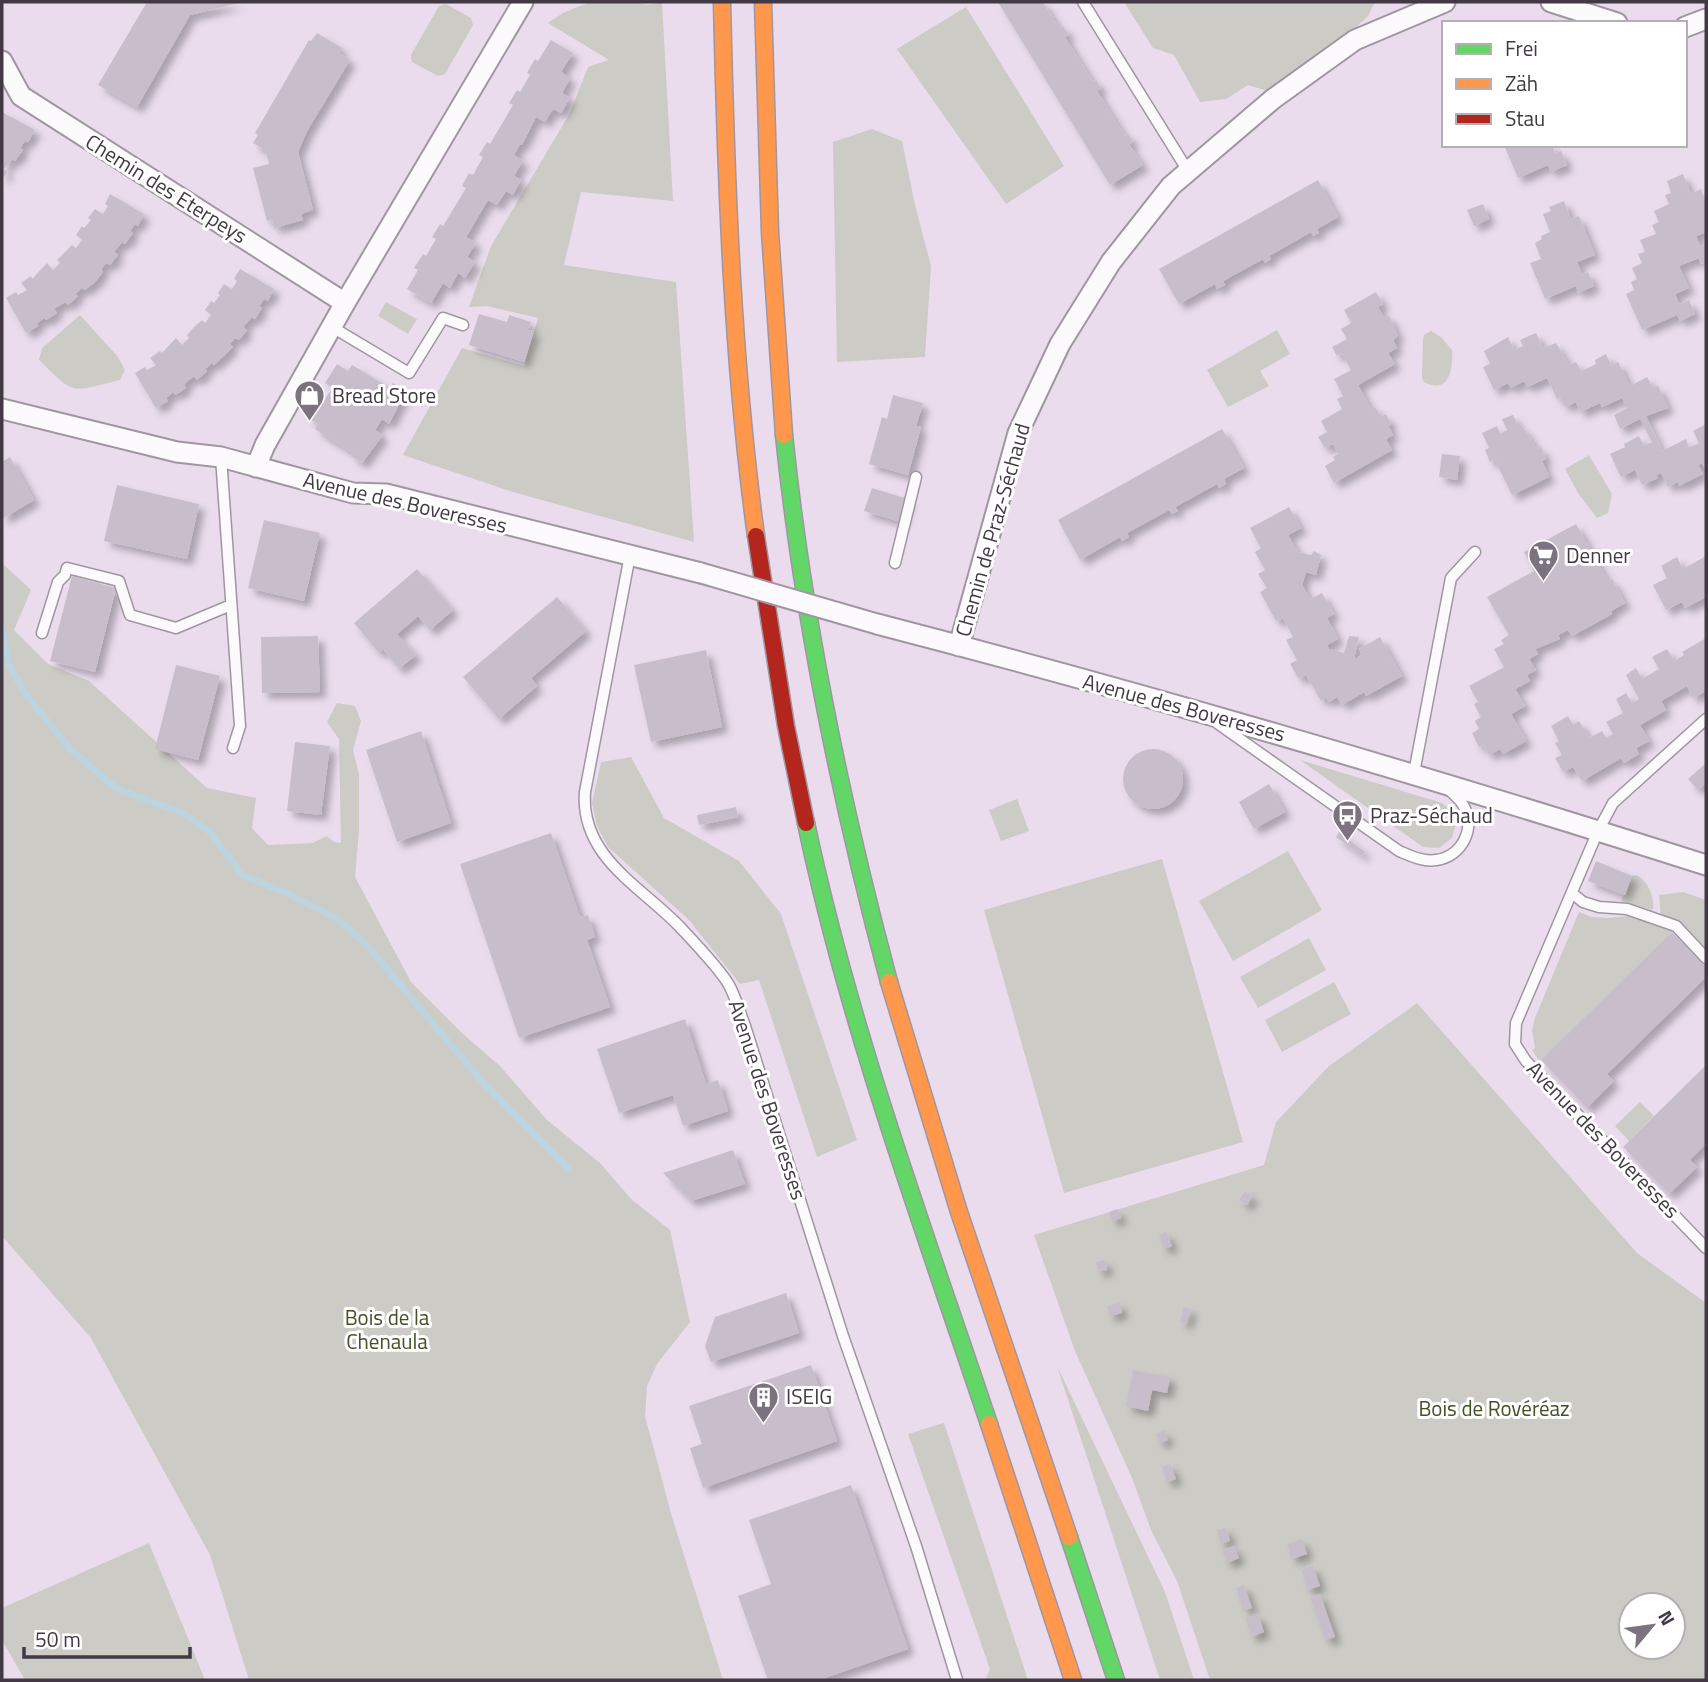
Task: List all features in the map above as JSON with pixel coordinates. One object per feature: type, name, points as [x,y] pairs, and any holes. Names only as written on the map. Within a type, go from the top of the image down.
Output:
[{"type":"highway","points":[[722,2],[729,257],[747,467],[772,642],[807,827],[841,963],[891,1133],[1073,1680]]},
{"type":"highway","points":[[763,2],[771,259],[788,464],[815,656],[846,808],[876,934],[940,1152],[1116,1680]]},
{"type":"street","points":[[256,467],[265,445],[345,303],[523,2]]},
{"type":"street","name":"Chemin de Praz-Séchaud","points":[[960,646],[1018,433],[1059,344],[1111,262],[1171,186],[1273,99],[1355,40],[1445,2]]},
{"type":"street","points":[[1551,2],[1610,21]]},
{"type":"street","points":[[1687,26],[1706,19]]},
{"type":"street","name":"Chemin des Eterpeys","points":[[2,61],[21,96],[345,303]]},
{"type":"street","name":"Avenue des Boveresses","points":[[2,409],[177,452],[221,457],[353,493],[386,494],[701,573],[1414,773],[1706,865]]},
{"type":"lane","points":[[1083,2],[1188,171]]},
{"type":"lane","points":[[332,327],[409,373],[443,318],[463,326]]},
{"type":"lane","points":[[221,457],[240,726],[233,748]]},
{"type":"lane","points":[[895,563],[916,477]]},
{"type":"lane","points":[[1414,773],[1451,578],[1475,552]]},
{"type":"lane","name":"Avenue des Boveresses","points":[[630,555],[583,807],[602,854],[629,883],[679,926],[729,984],[749,1038],[843,1336],[915,1546],[957,1680]]},
{"type":"lane","points":[[42,633],[58,582],[65,575],[67,568],[119,581],[130,615],[176,628],[231,606]]},
{"type":"lane","points":[[1200,711],[1399,851],[1420,859],[1436,860],[1447,857],[1458,850],[1467,834],[1469,822],[1465,807],[1437,780]]},
{"type":"lane","name":"Avenue des Boveresses","points":[[1706,719],[1613,803],[1598,831],[1516,1023],[1515,1044],[1526,1061],[1706,1248]]},
{"type":"lane","points":[[1572,893],[1583,902],[1599,907],[1627,909],[1676,926],[1706,958]]},
{"type":"green space","points":[[590,2],[636,2],[647,5],[662,2],[673,201],[581,192],[564,265],[676,282],[694,542],[513,492],[403,455],[462,348],[524,366],[538,318],[487,306],[469,307],[491,246],[570,113],[588,67],[609,60],[548,23],[563,13]]},
{"type":"green space","points":[[1124,2],[1375,2],[1368,16],[1285,96],[1248,85],[1226,99],[1200,102],[1174,55],[1153,48]]},
{"type":"green space","points":[[446,4],[471,18],[473,25],[445,74],[438,76],[412,62],[411,55],[439,6]]},
{"type":"green space","points":[[966,7],[1064,166],[1006,204],[897,49]]},
{"type":"green space","points":[[872,129],[902,141],[931,266],[925,357],[837,362],[833,142]]},
{"type":"green space","points":[[386,302],[417,319],[408,334],[378,316]]},
{"type":"green space","points":[[80,315],[118,357],[125,370],[120,380],[75,388],[60,380],[39,360],[42,348]]},
{"type":"green space","points":[[1277,330],[1290,354],[1260,371],[1269,386],[1228,407],[1207,370]]},
{"type":"green space","points":[[1431,331],[1441,337],[1452,350],[1448,378],[1439,385],[1424,382],[1422,378],[1423,340],[1424,335]]},
{"type":"green space","points":[[1589,455],[1612,494],[1608,513],[1597,518],[1578,493],[1565,469]]},
{"type":"green space","name":"Bois de la Chenaula","points":[[2,563],[31,590],[14,630],[48,664],[89,681],[207,788],[256,798],[252,828],[268,845],[312,843],[327,836],[334,842],[341,843],[339,739],[327,722],[337,703],[355,706],[361,721],[353,750],[359,774],[359,831],[355,877],[411,982],[463,1034],[500,1066],[547,1120],[601,1164],[631,1199],[670,1230],[690,1322],[657,1364],[647,1386],[645,1416],[672,1517],[723,1680],[249,1680],[210,1555],[91,1338],[2,1236]]},
{"type":"green space","points":[[631,757],[664,818],[739,861],[781,914],[857,1140],[817,1157],[759,980],[740,984],[689,920],[608,847],[597,826],[592,803],[601,762]]},
{"type":"green space","points":[[1300,760],[1442,803],[1456,824],[1452,838],[1439,848],[1423,847]]},
{"type":"green space","points":[[1017,799],[1029,831],[1001,841],[989,810]]},
{"type":"green space","points":[[1288,851],[1322,910],[1233,961],[1199,901]]},
{"type":"green space","points":[[1162,859],[1243,1142],[1064,1193],[984,910]]},
{"type":"green space","points":[[1636,875],[1650,890],[1653,910],[1621,901],[1632,876]]},
{"type":"green space","points":[[1683,892],[1706,900],[1706,951],[1679,922],[1661,917],[1659,895]]},
{"type":"green space","points":[[1579,912],[1592,917],[1628,916],[1672,932],[1540,1062],[1532,1050],[1535,1048],[1532,1030],[1535,1018]]},
{"type":"green space","points":[[1309,938],[1326,970],[1258,1008],[1240,977]]},
{"type":"green space","points":[[1334,982],[1351,1014],[1282,1052],[1265,1020]]},
{"type":"green space","name":"Bois de Rovéréaz","points":[[1417,1003],[1637,1253],[1706,1303],[1706,1680],[1210,1680],[1177,1581],[1151,1530],[1132,1478],[1075,1351],[1034,1235],[1264,1165],[1276,1122],[1329,1066]]},
{"type":"green space","points":[[1640,1102],[1654,1116],[1629,1141],[1615,1126]]},
{"type":"green space","points":[[1057,1366],[1165,1592],[1194,1680],[1160,1680]]},
{"type":"green space","points":[[944,1423],[1028,1680],[985,1680],[990,1669],[908,1434]]},
{"type":"green space","points":[[149,1543],[205,1680],[25,1680],[2,1640],[2,1608]]},
{"type":"building","points":[[147,2],[238,3],[190,15],[137,107],[98,85]]},
{"type":"building","points":[[998,2],[1043,2],[1059,28],[1063,26],[1069,35],[1065,37],[1093,82],[1096,80],[1101,88],[1097,91],[1125,136],[1128,134],[1131,138],[1133,142],[1129,144],[1143,165],[1110,185]]},
{"type":"building","points":[[317,33],[342,48],[339,53],[350,60],[307,131],[298,152],[313,210],[301,214],[303,220],[274,228],[272,219],[267,221],[253,168],[269,164],[266,151],[253,143],[258,135],[255,133],[309,40]]},
{"type":"building","points":[[551,40],[573,53],[561,72],[570,78],[562,93],[570,98],[561,113],[553,109],[545,122],[536,117],[514,155],[523,161],[514,176],[521,180],[513,195],[506,191],[497,205],[488,200],[466,237],[476,243],[467,257],[475,262],[465,278],[458,273],[450,288],[443,283],[431,303],[407,289],[418,270],[414,268],[423,254],[426,256],[436,239],[432,237],[440,224],[443,226],[466,188],[462,186],[469,173],[473,175],[483,157],[479,155],[487,142],[490,144],[513,105],[509,103],[517,90],[520,92],[535,59],[538,61]]},
{"type":"building","points":[[2,112],[35,130],[28,142],[25,141],[20,148],[23,150],[15,161],[12,159],[4,169],[8,172],[2,179]]},
{"type":"building","points":[[1505,147],[1553,147],[1555,153],[1561,151],[1567,165],[1551,172],[1548,165],[1518,178]]},
{"type":"building","points":[[1683,174],[1691,194],[1701,189],[1706,203],[1706,232],[1696,236],[1700,246],[1706,244],[1706,262],[1701,264],[1699,258],[1679,266],[1689,288],[1675,294],[1679,304],[1689,300],[1695,314],[1680,321],[1677,315],[1642,330],[1626,294],[1634,290],[1631,282],[1637,279],[1632,268],[1642,263],[1638,254],[1645,252],[1640,240],[1656,234],[1652,225],[1659,222],[1654,211],[1669,204],[1665,195],[1671,193],[1667,181]]},
{"type":"building","points":[[1318,180],[1338,217],[1317,229],[1319,233],[1313,236],[1311,232],[1269,256],[1271,259],[1265,263],[1263,259],[1223,281],[1225,285],[1217,289],[1215,284],[1179,304],[1159,269]]},
{"type":"building","points":[[110,194],[144,214],[138,226],[135,224],[130,231],[133,233],[125,244],[122,242],[114,252],[118,255],[110,265],[106,263],[95,282],[85,290],[82,288],[68,305],[65,302],[54,309],[57,313],[46,320],[44,318],[37,323],[38,326],[26,333],[6,298],[27,290],[21,283],[31,276],[32,279],[47,263],[53,270],[60,263],[57,260],[72,245],[76,248],[82,240],[76,235],[82,226],[84,228],[91,220],[88,218],[95,209],[103,214]]},
{"type":"building","points":[[1564,201],[1571,219],[1579,216],[1595,255],[1577,262],[1582,274],[1588,272],[1594,286],[1578,293],[1576,286],[1545,299],[1530,263],[1541,259],[1535,243],[1550,232],[1543,214],[1551,211],[1549,207]]},
{"type":"building","points":[[1483,204],[1489,219],[1474,226],[1467,210]]},
{"type":"building","points":[[240,269],[274,289],[268,301],[264,299],[255,319],[252,317],[243,327],[247,330],[239,340],[235,338],[230,344],[233,347],[214,365],[212,363],[205,369],[207,371],[197,380],[194,376],[184,384],[186,388],[175,395],[173,392],[166,398],[168,401],[156,408],[135,373],[156,365],[150,358],[160,351],[162,353],[176,338],[182,345],[194,327],[202,320],[205,323],[211,315],[205,310],[211,301],[214,303],[220,295],[218,293],[224,284],[232,289]]},
{"type":"building","points":[[1376,292],[1383,304],[1378,307],[1384,318],[1389,315],[1398,336],[1393,340],[1397,348],[1388,353],[1395,364],[1358,385],[1371,409],[1375,407],[1381,417],[1386,414],[1393,435],[1386,439],[1392,450],[1334,483],[1325,466],[1335,460],[1333,457],[1338,454],[1333,444],[1325,448],[1318,437],[1327,432],[1321,421],[1342,409],[1337,399],[1343,396],[1334,379],[1351,370],[1342,353],[1337,356],[1332,347],[1347,339],[1341,329],[1351,323],[1344,310]]},
{"type":"building","points":[[479,314],[507,322],[509,315],[531,322],[528,330],[534,331],[524,362],[469,345]]},
{"type":"building","points":[[1536,333],[1543,348],[1556,343],[1569,365],[1576,362],[1581,371],[1596,364],[1595,360],[1606,354],[1611,365],[1618,362],[1630,386],[1647,377],[1653,388],[1658,386],[1668,408],[1646,416],[1662,451],[1686,439],[1689,448],[1699,443],[1693,431],[1706,424],[1706,471],[1702,463],[1698,465],[1703,474],[1679,486],[1678,482],[1668,487],[1661,473],[1656,475],[1658,478],[1642,485],[1635,470],[1621,477],[1610,454],[1639,436],[1644,446],[1652,442],[1640,419],[1620,429],[1614,415],[1627,408],[1622,398],[1602,407],[1600,403],[1580,412],[1576,402],[1565,407],[1560,397],[1557,399],[1547,378],[1527,387],[1524,381],[1511,388],[1508,383],[1494,390],[1483,367],[1490,364],[1484,351],[1508,337],[1514,350],[1523,346],[1520,340]]},
{"type":"building","points":[[337,364],[348,371],[352,365],[390,388],[393,383],[406,391],[389,424],[382,419],[375,430],[383,435],[362,463],[351,456],[353,453],[315,429],[318,424],[308,418],[318,401],[323,402],[332,388],[325,383]]},
{"type":"building","points":[[893,395],[923,403],[916,426],[921,427],[908,475],[869,464],[882,417],[887,419]]},
{"type":"building","points":[[1513,415],[1520,429],[1523,427],[1537,449],[1541,447],[1546,459],[1542,461],[1549,477],[1512,495],[1495,460],[1490,462],[1485,450],[1489,448],[1482,433],[1497,426],[1500,434],[1507,430],[1502,419]]},
{"type":"building","points":[[1222,429],[1244,468],[1224,479],[1226,484],[1219,488],[1217,484],[1175,507],[1178,511],[1172,514],[1169,510],[1127,533],[1129,537],[1122,541],[1120,537],[1080,560],[1058,520]]},
{"type":"building","points":[[1442,454],[1460,456],[1457,480],[1439,477]]},
{"type":"building","points":[[10,457],[34,500],[2,519],[2,462]]},
{"type":"building","points":[[117,485],[199,504],[187,559],[104,541]]},
{"type":"building","points":[[872,488],[908,499],[901,522],[864,511]]},
{"type":"building","points":[[1289,507],[1301,528],[1288,535],[1298,552],[1311,555],[1314,551],[1321,555],[1316,575],[1306,572],[1302,585],[1310,599],[1322,593],[1334,614],[1327,618],[1338,639],[1327,645],[1329,649],[1344,653],[1349,636],[1359,637],[1354,658],[1357,658],[1362,655],[1359,649],[1380,637],[1402,676],[1366,696],[1364,692],[1342,705],[1337,697],[1329,702],[1326,697],[1321,701],[1306,675],[1299,679],[1290,664],[1297,660],[1286,640],[1293,637],[1283,618],[1276,621],[1260,592],[1267,588],[1258,574],[1265,570],[1255,552],[1261,548],[1250,528]]},
{"type":"building","points":[[264,520],[320,533],[304,601],[248,588]]},
{"type":"building","points":[[1576,524],[1608,581],[1612,579],[1625,603],[1611,611],[1612,614],[1572,636],[1568,630],[1558,635],[1560,639],[1535,649],[1538,654],[1529,659],[1536,670],[1527,675],[1530,681],[1515,689],[1525,706],[1511,714],[1526,741],[1503,754],[1500,749],[1489,755],[1483,745],[1479,747],[1472,733],[1479,729],[1475,721],[1481,717],[1474,704],[1478,702],[1469,686],[1504,667],[1494,649],[1504,644],[1501,640],[1509,635],[1487,597],[1534,571],[1524,552]]},
{"type":"building","points":[[1706,556],[1706,597],[1685,608],[1682,602],[1666,610],[1653,585],[1667,578],[1661,566],[1677,557],[1683,569]]},
{"type":"building","points":[[417,569],[453,610],[430,630],[418,616],[397,634],[416,655],[399,669],[383,649],[379,653],[354,623]]},
{"type":"building","points":[[72,576],[116,588],[95,672],[50,661]]},
{"type":"building","points":[[557,597],[586,631],[531,678],[537,686],[499,719],[463,677]]},
{"type":"building","points":[[318,636],[320,692],[262,693],[261,637]]},
{"type":"building","points":[[1706,638],[1706,691],[1693,698],[1687,686],[1661,701],[1666,710],[1640,725],[1649,741],[1636,748],[1639,754],[1624,763],[1621,758],[1582,781],[1573,767],[1563,772],[1555,758],[1562,755],[1555,743],[1559,741],[1551,726],[1568,716],[1573,725],[1579,721],[1589,738],[1602,731],[1606,738],[1613,734],[1606,722],[1623,713],[1616,699],[1626,693],[1632,703],[1639,699],[1626,675],[1636,668],[1642,679],[1659,669],[1652,657],[1667,649],[1674,661],[1684,655],[1682,652]]},
{"type":"building","points":[[706,650],[722,727],[651,742],[634,665]]},
{"type":"building","points":[[176,665],[220,676],[198,760],[155,749]]},
{"type":"building","points":[[421,731],[451,823],[397,842],[366,750]]},
{"type":"building","points":[[295,742],[330,746],[321,815],[287,811]]},
{"type":"building","points":[[1153,749],[1170,754],[1178,762],[1183,779],[1178,796],[1170,804],[1153,809],[1136,804],[1128,796],[1123,779],[1128,762],[1136,754]]},
{"type":"building","points":[[1706,763],[1706,783],[1698,790],[1688,779]]},
{"type":"building","points":[[1269,784],[1285,812],[1254,829],[1239,802]]},
{"type":"building","points":[[736,807],[738,817],[699,825],[697,815]]},
{"type":"building","points":[[1339,832],[1365,852],[1362,856],[1336,837]]},
{"type":"building","points":[[551,833],[580,917],[588,915],[595,937],[587,940],[610,1007],[519,1038],[460,864]]},
{"type":"building","points":[[1596,861],[1632,876],[1625,895],[1588,881]]},
{"type":"building","points":[[1672,932],[1706,967],[1706,977],[1607,1074],[1614,1081],[1587,1108],[1541,1060]]},
{"type":"building","points":[[685,1019],[706,1084],[718,1080],[728,1111],[683,1126],[673,1095],[619,1113],[597,1049]]},
{"type":"building","points":[[1706,1065],[1706,1144],[1690,1160],[1697,1167],[1669,1194],[1623,1147]]},
{"type":"building","points":[[733,1150],[745,1184],[691,1201],[663,1173]]},
{"type":"building","points":[[1245,1191],[1252,1197],[1247,1205],[1239,1200]]},
{"type":"building","points":[[1117,1209],[1121,1218],[1112,1221],[1109,1212]]},
{"type":"building","points":[[1166,1232],[1172,1246],[1164,1249],[1159,1235]]},
{"type":"building","points":[[1105,1260],[1107,1270],[1098,1271],[1096,1262]]},
{"type":"building","points":[[786,1293],[799,1333],[711,1362],[705,1346],[715,1317]]},
{"type":"building","points":[[1120,1303],[1122,1313],[1110,1316],[1107,1306]]},
{"type":"building","points":[[1184,1307],[1191,1309],[1186,1324],[1180,1322]]},
{"type":"building","name":"ISEIG","points":[[811,1365],[837,1441],[703,1488],[690,1448],[702,1444],[689,1406]]},
{"type":"building","points":[[1133,1370],[1170,1377],[1167,1393],[1152,1390],[1148,1411],[1126,1406]]},
{"type":"building","points":[[1164,1430],[1168,1440],[1160,1443],[1156,1434]]},
{"type":"building","points":[[1170,1464],[1176,1479],[1167,1482],[1162,1467]]},
{"type":"building","points":[[851,1485],[908,1649],[819,1680],[768,1680],[738,1596],[771,1584],[749,1520]]},
{"type":"building","points":[[1226,1528],[1230,1541],[1221,1544],[1217,1530]]},
{"type":"building","points":[[1302,1539],[1307,1554],[1292,1559],[1287,1544]]},
{"type":"building","points":[[1234,1546],[1239,1558],[1227,1563],[1222,1550]]},
{"type":"building","points":[[1313,1566],[1320,1586],[1308,1590],[1301,1570]]},
{"type":"building","points":[[1244,1585],[1252,1608],[1244,1610],[1236,1588]]},
{"type":"building","points":[[1320,1594],[1335,1637],[1326,1640],[1310,1597]]},
{"type":"building","points":[[1258,1614],[1264,1632],[1252,1637],[1245,1618]]},
{"type":"waterway","points":[[2,627],[8,663],[24,692],[70,749],[117,789],[183,813],[211,833],[242,875],[287,893],[336,918],[366,944],[478,1077],[569,1169]]},
{"type":"traffic: fast","points":[[784,435],[802,573],[826,711],[855,847],[889,982]]},
{"type":"traffic: fast","points":[[806,823],[843,975],[865,1051],[989,1424]]},
{"type":"traffic: fast","points":[[1069,1537],[1116,1680]]},
{"type":"traffic: slow","points":[[722,2],[728,203],[736,336],[756,536]]},
{"type":"traffic: slow","points":[[763,2],[770,232],[784,435]]},
{"type":"traffic: slow","points":[[889,982],[959,1212],[1069,1537]]},
{"type":"traffic: slow","points":[[989,1424],[1073,1680]]},
{"type":"traffic: jam","points":[[756,536],[786,726],[806,823]]},
{"type":"place","name":"Bread Store","points":[[309,423]]},
{"type":"place","name":"Denner","points":[[1543,583]]},
{"type":"place","name":"Praz-Séchaud","points":[[1347,843]]},
{"type":"place","name":"ISEIG","points":[[763,1424]]}]
